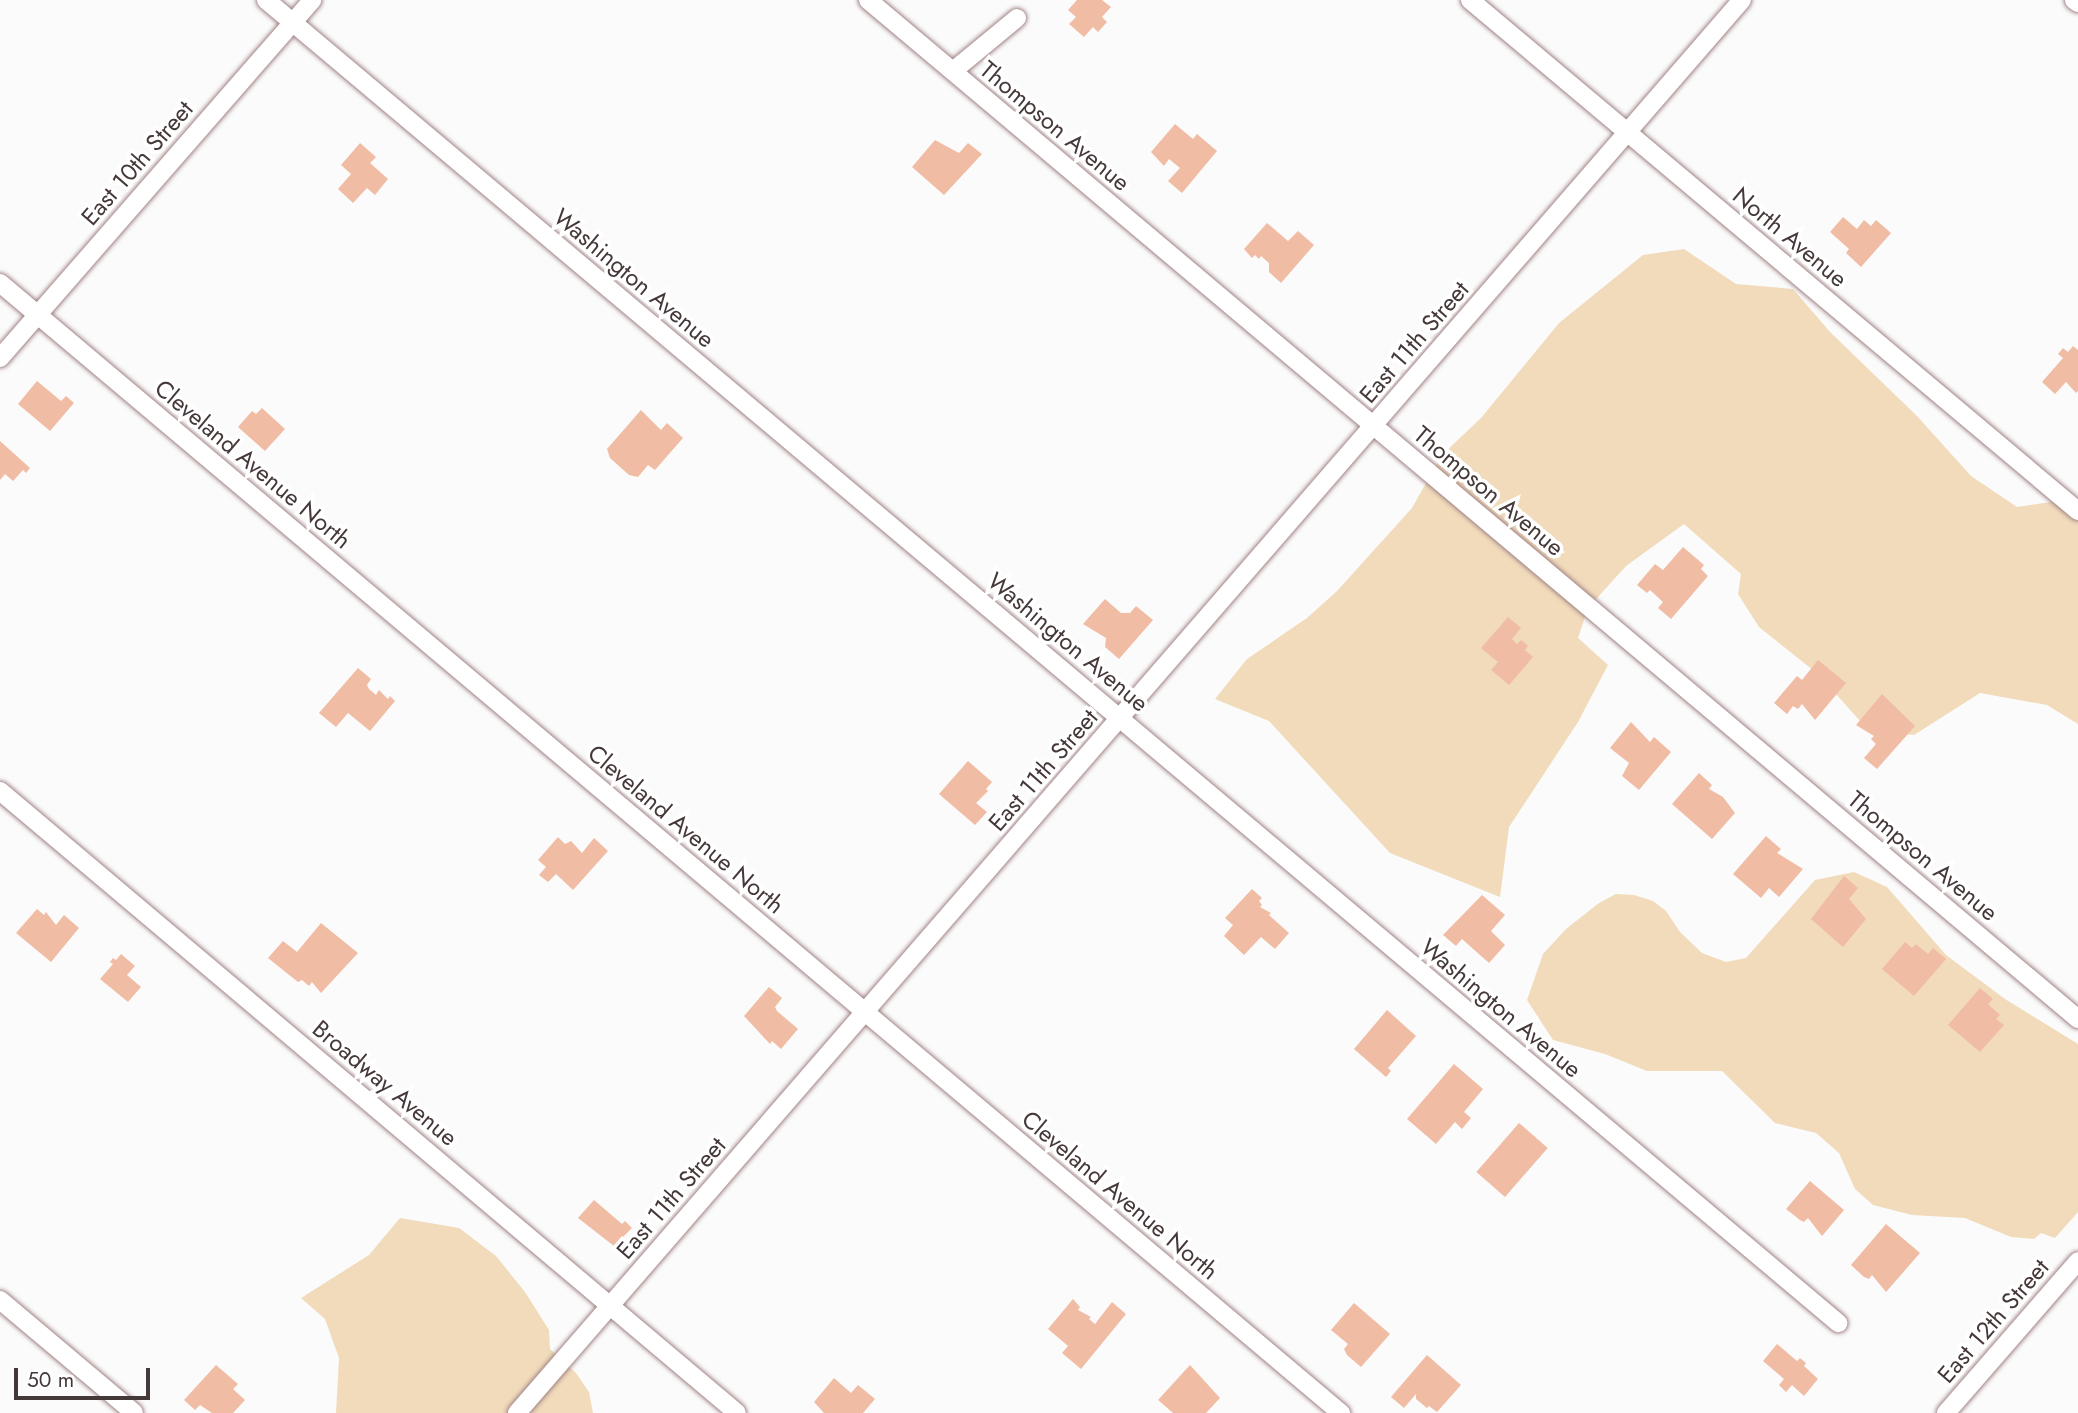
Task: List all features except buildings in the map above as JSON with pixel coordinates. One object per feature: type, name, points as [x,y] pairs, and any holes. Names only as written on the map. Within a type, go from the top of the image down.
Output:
[{"type":"street","name":"Washington Avenue","points":[[265,0],[1838,1323]]},
{"type":"street","name":"East 10th Street","points":[[0,358],[312,0]]},
{"type":"street","name":"Thompson Avenue","points":[[868,0],[2078,1019]]},
{"type":"street","name":"North Avenue","points":[[1471,0],[2078,511]]},
{"type":"street","name":"East 11th Street","points":[[517,1413],[1742,0]]},
{"type":"street","points":[[953,71],[1017,19]]},
{"type":"street","name":"Cleveland Avenue North","points":[[0,284],[1341,1413]]},
{"type":"street","name":"Broadway Avenue","points":[[0,791],[737,1413]]},
{"type":"street","name":"East 12th Street","points":[[1946,1413],[2078,1261]]},
{"type":"street","points":[[0,1300],[134,1413]]},
{"type":"shaded area","points":[[1684,249],[1736,284],[1793,289],[1830,332],[1917,416],[1971,476],[2017,507],[2051,502],[2078,508],[2078,724],[2047,705],[1980,693],[1914,735],[1869,731],[1818,674],[1759,627],[1738,594],[1741,574],[1684,524],[1626,566],[1588,608],[1578,638],[1608,665],[1578,722],[1509,827],[1500,897],[1390,853],[1269,721],[1215,699],[1247,659],[1307,618],[1337,591],[1412,508],[1442,455],[1481,418],[1559,323],[1643,255]]},
{"type":"shaded area","points":[[1854,872],[1887,887],[1946,955],[2005,999],[2078,1044],[2078,1212],[2055,1238],[2041,1233],[2034,1239],[2011,1237],[1965,1218],[1912,1215],[1873,1205],[1855,1189],[1839,1153],[1816,1133],[1775,1123],[1722,1071],[1647,1071],[1605,1054],[1553,1040],[1527,1000],[1543,954],[1566,929],[1599,903],[1616,894],[1634,895],[1653,901],[1666,911],[1680,932],[1702,953],[1726,962],[1746,958],[1815,880]]},
{"type":"shaded area","points":[[400,1218],[459,1228],[496,1256],[525,1292],[549,1330],[550,1349],[576,1373],[589,1392],[593,1413],[336,1413],[339,1358],[325,1319],[301,1298],[369,1255]]}]
